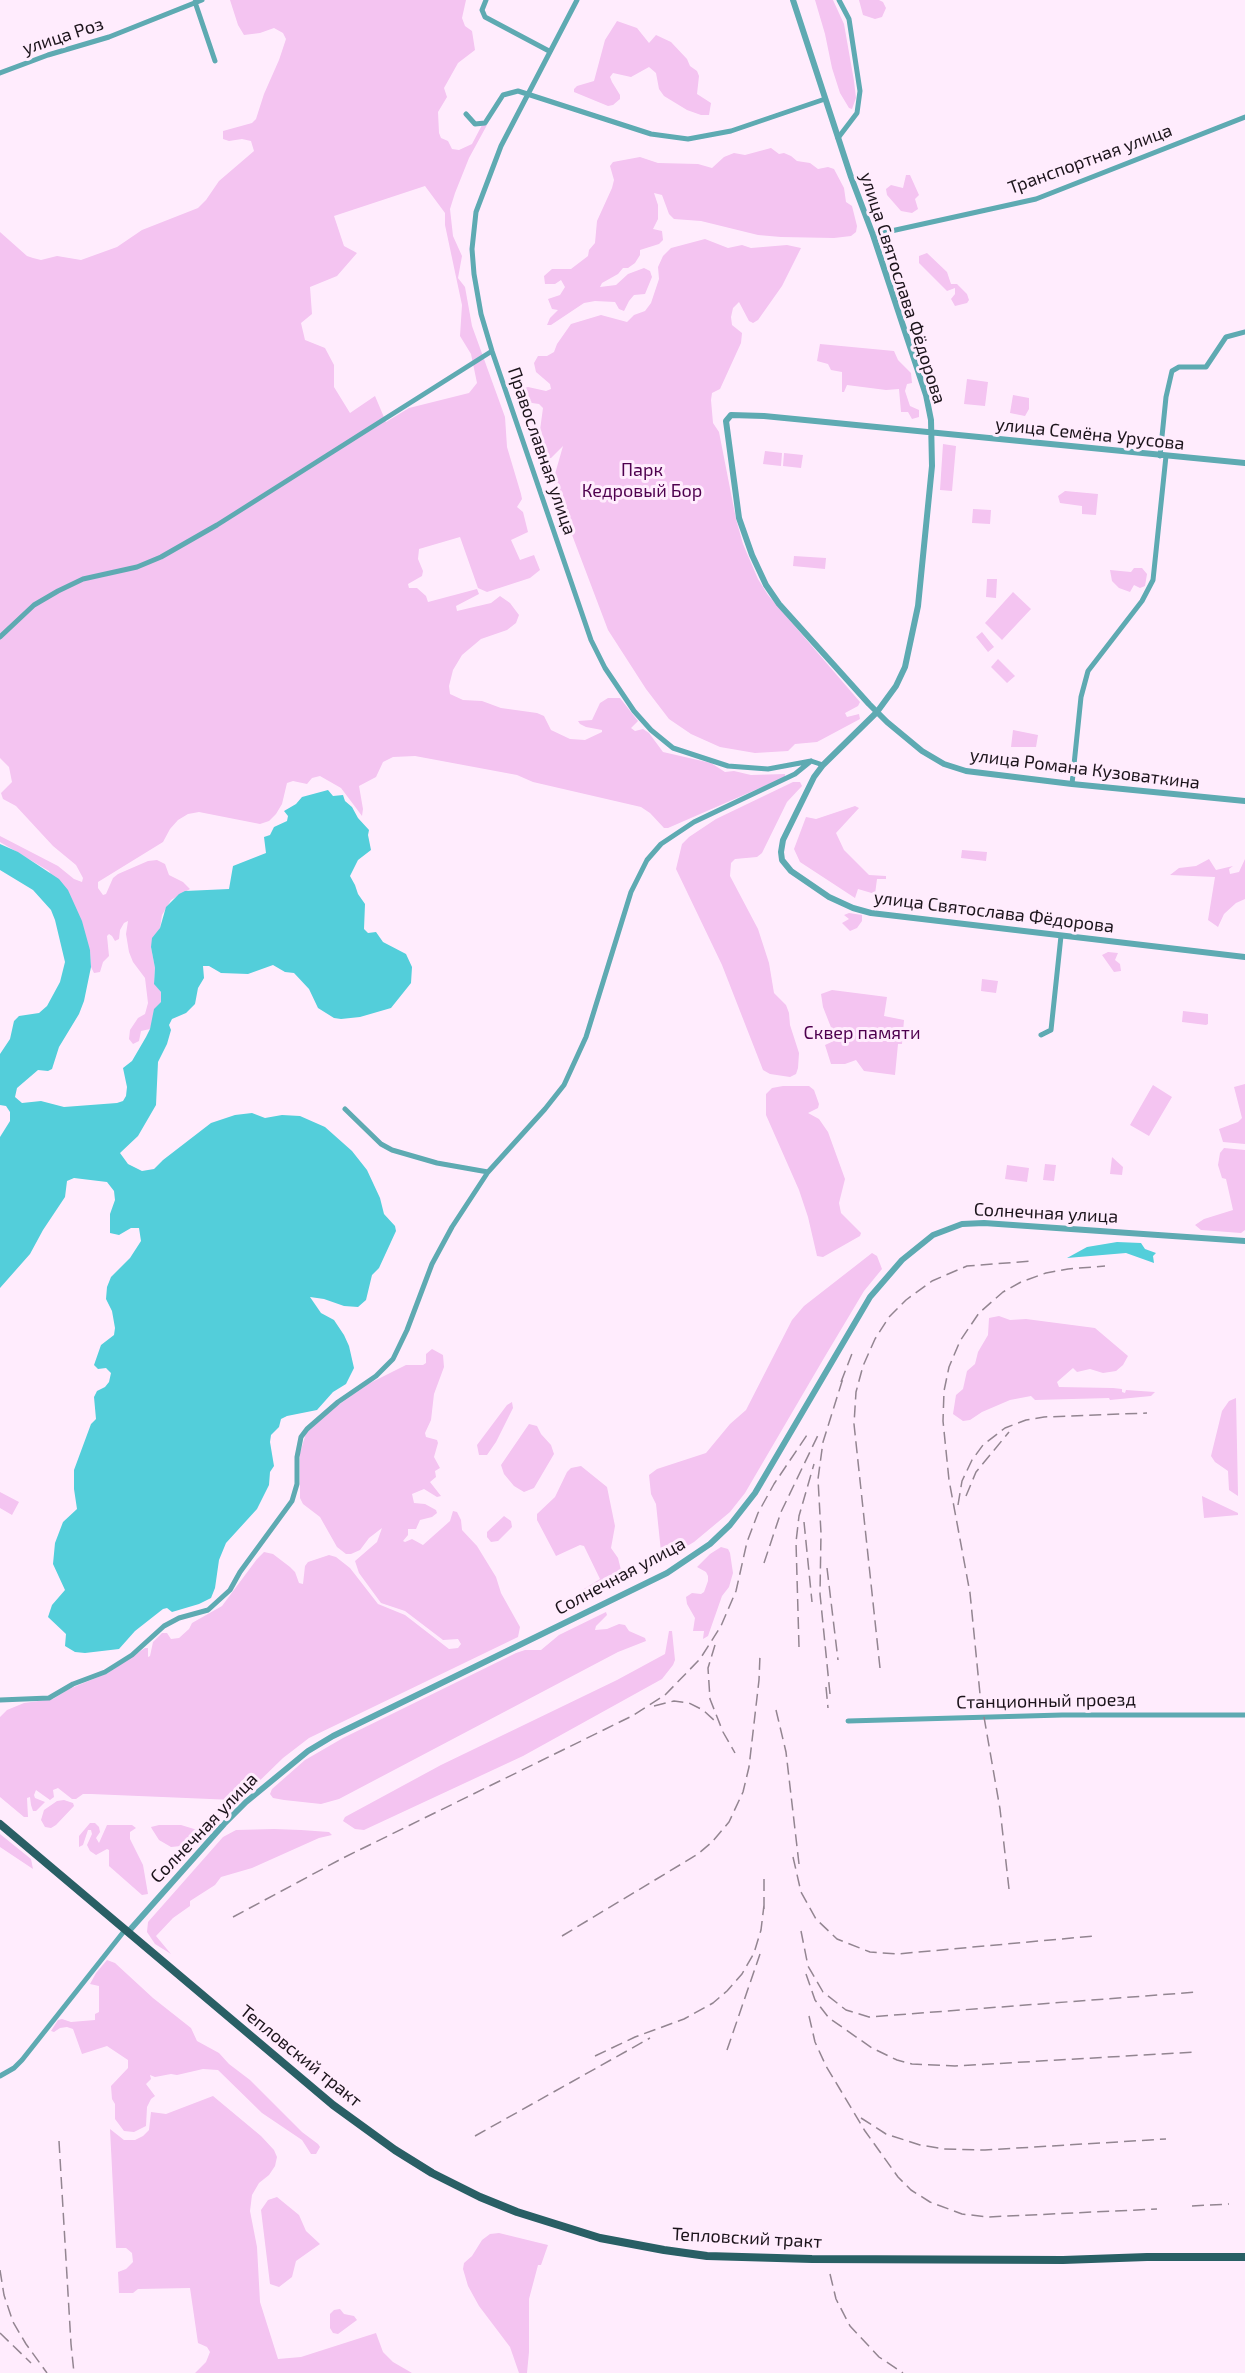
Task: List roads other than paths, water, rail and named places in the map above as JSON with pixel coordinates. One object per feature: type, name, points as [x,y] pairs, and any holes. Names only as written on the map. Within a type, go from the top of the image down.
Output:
[{"type":"main road","name":"Тепловский тракт","points":[[0,1824],[317,2093],[395,2150],[432,2173],[480,2197],[573,2230],[653,2248],[728,2257],[1029,2260],[1159,2256],[1245,2257]]},
{"type":"street","name":"улица Роз","points":[[0,73],[48,55],[109,38],[202,0]]},
{"type":"street","points":[[486,0],[482,9],[485,17],[549,51]]},
{"type":"street","name":"Православная улица","points":[[577,0],[526,95],[492,165],[479,201],[474,222],[472,249],[474,274],[481,314],[492,351],[591,640],[605,668],[634,711],[661,740],[673,748],[729,766],[752,770],[811,761],[823,765]]},
{"type":"street","name":"улица Святослава Фёдорова","points":[[793,0],[837,138],[873,235],[924,390],[932,433],[928,512],[916,626],[905,667],[896,686],[877,712],[823,765],[810,784],[781,846],[782,860],[796,876],[829,897],[862,911],[1245,957]]},
{"type":"street","points":[[837,138],[857,113],[860,91],[849,19],[839,0]]},
{"type":"street","points":[[195,1],[215,62]]},
{"type":"street","points":[[466,114],[471,122],[480,124],[490,118],[503,95],[518,91],[651,134],[688,139],[731,131],[825,99]]},
{"type":"street","name":"Транспортная улица","points":[[873,235],[1036,199],[1245,117]]},
{"type":"street","points":[[1072,784],[1081,697],[1088,671],[1152,585],[1156,567],[1167,390],[1172,371],[1179,367],[1206,367],[1226,338],[1245,332]]},
{"type":"street","points":[[0,637],[34,605],[58,591],[83,579],[137,567],[161,557],[217,525],[492,351]]},
{"type":"street","name":"улица Романа Кузоваткина","points":[[932,433],[731,415],[726,422],[739,518],[763,579],[779,604],[877,712],[922,751],[953,768],[1072,784],[1245,801]]},
{"type":"street","name":"улица Семёна Урусова","points":[[932,433],[1245,464]]},
{"type":"street","points":[[0,1700],[43,1700],[52,1697],[65,1688],[113,1668],[164,1626],[179,1618],[208,1610],[225,1596],[292,1500],[297,1484],[297,1457],[301,1437],[307,1428],[330,1408],[376,1376],[393,1359],[407,1330],[432,1264],[452,1227],[488,1172],[545,1109],[564,1084],[576,1062],[592,1021],[631,892],[640,871],[654,851],[694,822],[795,774],[811,761]]},
{"type":"street","points":[[1041,1035],[1051,1030],[1060,936]]},
{"type":"street","points":[[345,1109],[381,1144],[392,1150],[437,1163],[488,1172]]},
{"type":"street","name":"Солнечная улица","points":[[0,2076],[22,2060],[127,1931],[224,1824],[246,1802],[308,1751],[333,1736],[667,1573],[710,1544],[730,1525],[755,1493],[870,1297],[902,1260],[933,1235],[962,1224],[984,1223],[1245,1240]]},
{"type":"street","name":"Станционный проезд","points":[[848,1721],[1040,1715],[1245,1715]]},
{"type":"water","points":[[328,790],[333,796],[343,795],[345,801],[369,830],[371,850],[358,860],[350,876],[365,904],[364,929],[368,933],[376,932],[383,942],[406,954],[412,967],[411,983],[391,1008],[360,1017],[341,1019],[334,1018],[318,1008],[309,989],[294,973],[285,972],[273,965],[248,974],[221,973],[209,966],[203,966],[204,978],[198,988],[195,1004],[186,1013],[172,1019],[169,1025],[171,1030],[167,1044],[158,1062],[156,1105],[138,1136],[120,1153],[128,1164],[142,1171],[154,1169],[211,1123],[235,1115],[252,1113],[265,1118],[282,1115],[300,1116],[325,1127],[352,1151],[367,1170],[380,1198],[384,1214],[395,1226],[396,1231],[379,1268],[372,1275],[366,1300],[358,1307],[344,1306],[310,1297],[321,1313],[334,1320],[344,1335],[354,1368],[346,1384],[333,1392],[317,1410],[281,1419],[279,1427],[271,1435],[274,1466],[270,1472],[269,1485],[257,1509],[226,1543],[219,1560],[215,1588],[211,1598],[172,1612],[167,1608],[163,1609],[135,1631],[119,1649],[75,1652],[65,1646],[66,1634],[48,1617],[52,1605],[65,1590],[53,1564],[55,1543],[63,1522],[77,1509],[74,1470],[91,1424],[96,1419],[94,1397],[97,1391],[109,1382],[111,1373],[106,1368],[98,1369],[94,1365],[101,1345],[114,1335],[112,1311],[106,1299],[107,1287],[111,1277],[130,1258],[141,1241],[139,1228],[131,1228],[119,1235],[110,1233],[110,1214],[115,1200],[114,1191],[107,1182],[74,1178],[67,1181],[65,1197],[30,1254],[0,1288],[0,1137],[10,1121],[10,1112],[6,1106],[0,1105],[0,1054],[10,1039],[14,1021],[19,1016],[39,1013],[47,1006],[60,982],[65,962],[51,910],[33,890],[0,870],[0,844],[18,852],[59,879],[68,890],[82,921],[90,950],[91,967],[84,1001],[79,1014],[59,1047],[52,1069],[38,1070],[17,1088],[15,1097],[22,1103],[41,1101],[64,1107],[117,1103],[123,1101],[126,1096],[127,1087],[123,1068],[132,1061],[146,1037],[154,1009],[161,1002],[161,992],[154,984],[155,968],[151,947],[152,938],[160,928],[166,907],[185,891],[229,889],[233,866],[266,853],[264,837],[270,835],[274,827],[287,821],[288,816],[284,811],[296,804],[302,797]]},
{"type":"water","points":[[1117,1242],[1141,1243],[1145,1249],[1156,1253],[1153,1256],[1154,1263],[1126,1253],[1067,1258],[1087,1247]]},
{"type":"railway","points":[[880,1668],[854,1424],[856,1392],[863,1366],[875,1339],[889,1317],[906,1300],[932,1281],[967,1266],[1032,1261]]},
{"type":"railway","points":[[1009,1889],[1000,1809],[980,1694],[970,1593],[949,1480],[943,1421],[944,1391],[949,1367],[960,1341],[979,1313],[1003,1292],[1021,1282],[1046,1273],[1105,1266]]},
{"type":"railway","points":[[841,1382],[853,1351]]},
{"type":"railway","points":[[830,1694],[820,1594],[821,1533],[818,1479],[823,1442],[844,1375]]},
{"type":"railway","points":[[958,1505],[962,1481],[972,1460],[983,1445],[1005,1428],[1026,1420],[1044,1417],[1147,1413]]},
{"type":"railway","points":[[764,1563],[781,1512],[820,1431]]},
{"type":"railway","points":[[966,1496],[976,1472],[1009,1432]]},
{"type":"railway","points":[[233,1917],[343,1858],[632,1716],[665,1695],[700,1659],[721,1626],[736,1591],[747,1542],[758,1513],[774,1484],[807,1435]]},
{"type":"railway","points":[[799,1647],[796,1542],[799,1516],[814,1464]]},
{"type":"railway","points":[[804,1522],[812,1602]]},
{"type":"railway","points":[[827,1568],[838,1660]]},
{"type":"railway","points":[[715,1645],[708,1668],[710,1699],[723,1732],[735,1753]]},
{"type":"railway","points":[[562,1936],[698,1854],[729,1822],[743,1792],[749,1767],[760,1655]]},
{"type":"railway","points":[[826,1687],[828,1708]]},
{"type":"railway","points":[[654,1706],[674,1701],[689,1703],[703,1710],[716,1722]]},
{"type":"railway","points":[[776,1710],[786,1752],[799,1864]]},
{"type":"railway","points":[[793,1857],[801,1892],[816,1919],[837,1939],[870,1952],[897,1954],[1094,1936]]},
{"type":"railway","points":[[764,1879],[764,1912]]},
{"type":"railway","points":[[595,2056],[635,2037],[684,2019],[713,2003],[727,1991],[742,1974],[754,1953],[761,1930],[764,1905]]},
{"type":"railway","points":[[801,1931],[808,1966],[823,1992],[846,2010],[869,2017],[1197,1992]]},
{"type":"railway","points":[[727,2050],[760,1954]]},
{"type":"railway","points":[[806,1974],[815,2000],[829,2018],[872,2048],[897,2060],[912,2064],[955,2066],[1195,2052]]},
{"type":"railway","points":[[809,2016],[815,2042],[826,2066],[865,2131],[898,2177],[911,2190],[930,2202],[962,2214],[988,2217],[1157,2209]]},
{"type":"railway","points":[[475,2136],[650,2038]]},
{"type":"railway","points":[[861,2118],[886,2134],[920,2145],[944,2149],[985,2150],[1166,2139]]},
{"type":"railway","points":[[59,2141],[74,2373]]},
{"type":"railway","points":[[1192,2206],[1229,2204]]},
{"type":"railway","points":[[0,2270],[4,2295],[13,2322],[47,2373]]},
{"type":"railway","points":[[830,2274],[836,2299],[850,2326],[879,2357],[903,2373]]},
{"type":"railway","points":[[0,2333],[31,2363]]},
{"type":"park label","name":"Парк Кедровый Бор","points":[[642,480]]},
{"type":"park label","name":"Сквер памяти","points":[[862,1033]]}]
